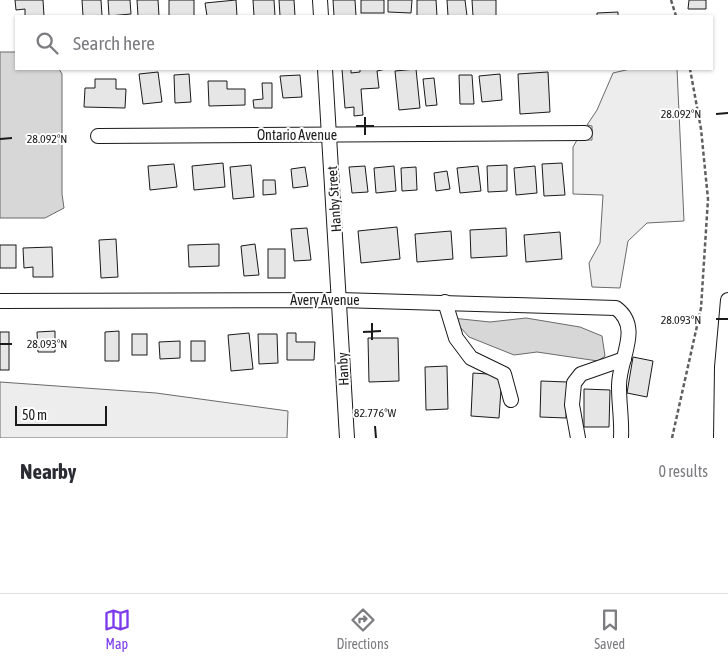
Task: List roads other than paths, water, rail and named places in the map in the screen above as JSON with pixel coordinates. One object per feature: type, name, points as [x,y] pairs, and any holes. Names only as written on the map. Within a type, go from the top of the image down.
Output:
[{"type":"street","points":[[320,0],[321,15]]},
{"type":"street","name":"Hanby Street","points":[[325,70],[340,300]]},
{"type":"street","name":"Ontario Avenue","points":[[98,136],[585,133]]},
{"type":"street","name":"Avery Avenue","points":[[0,301],[340,300],[616,308],[624,314],[630,336],[624,360]]},
{"type":"street","name":"Hanby","points":[[340,300],[347,438]]},
{"type":"street","points":[[721,438],[725,416],[722,367],[728,300]]},
{"type":"street","points":[[446,302],[456,338],[472,358],[504,374],[511,400]]},
{"type":"street","points":[[578,438],[572,406],[574,383],[581,374],[624,360]]},
{"type":"street","points":[[621,438],[618,386],[624,360]]}]
